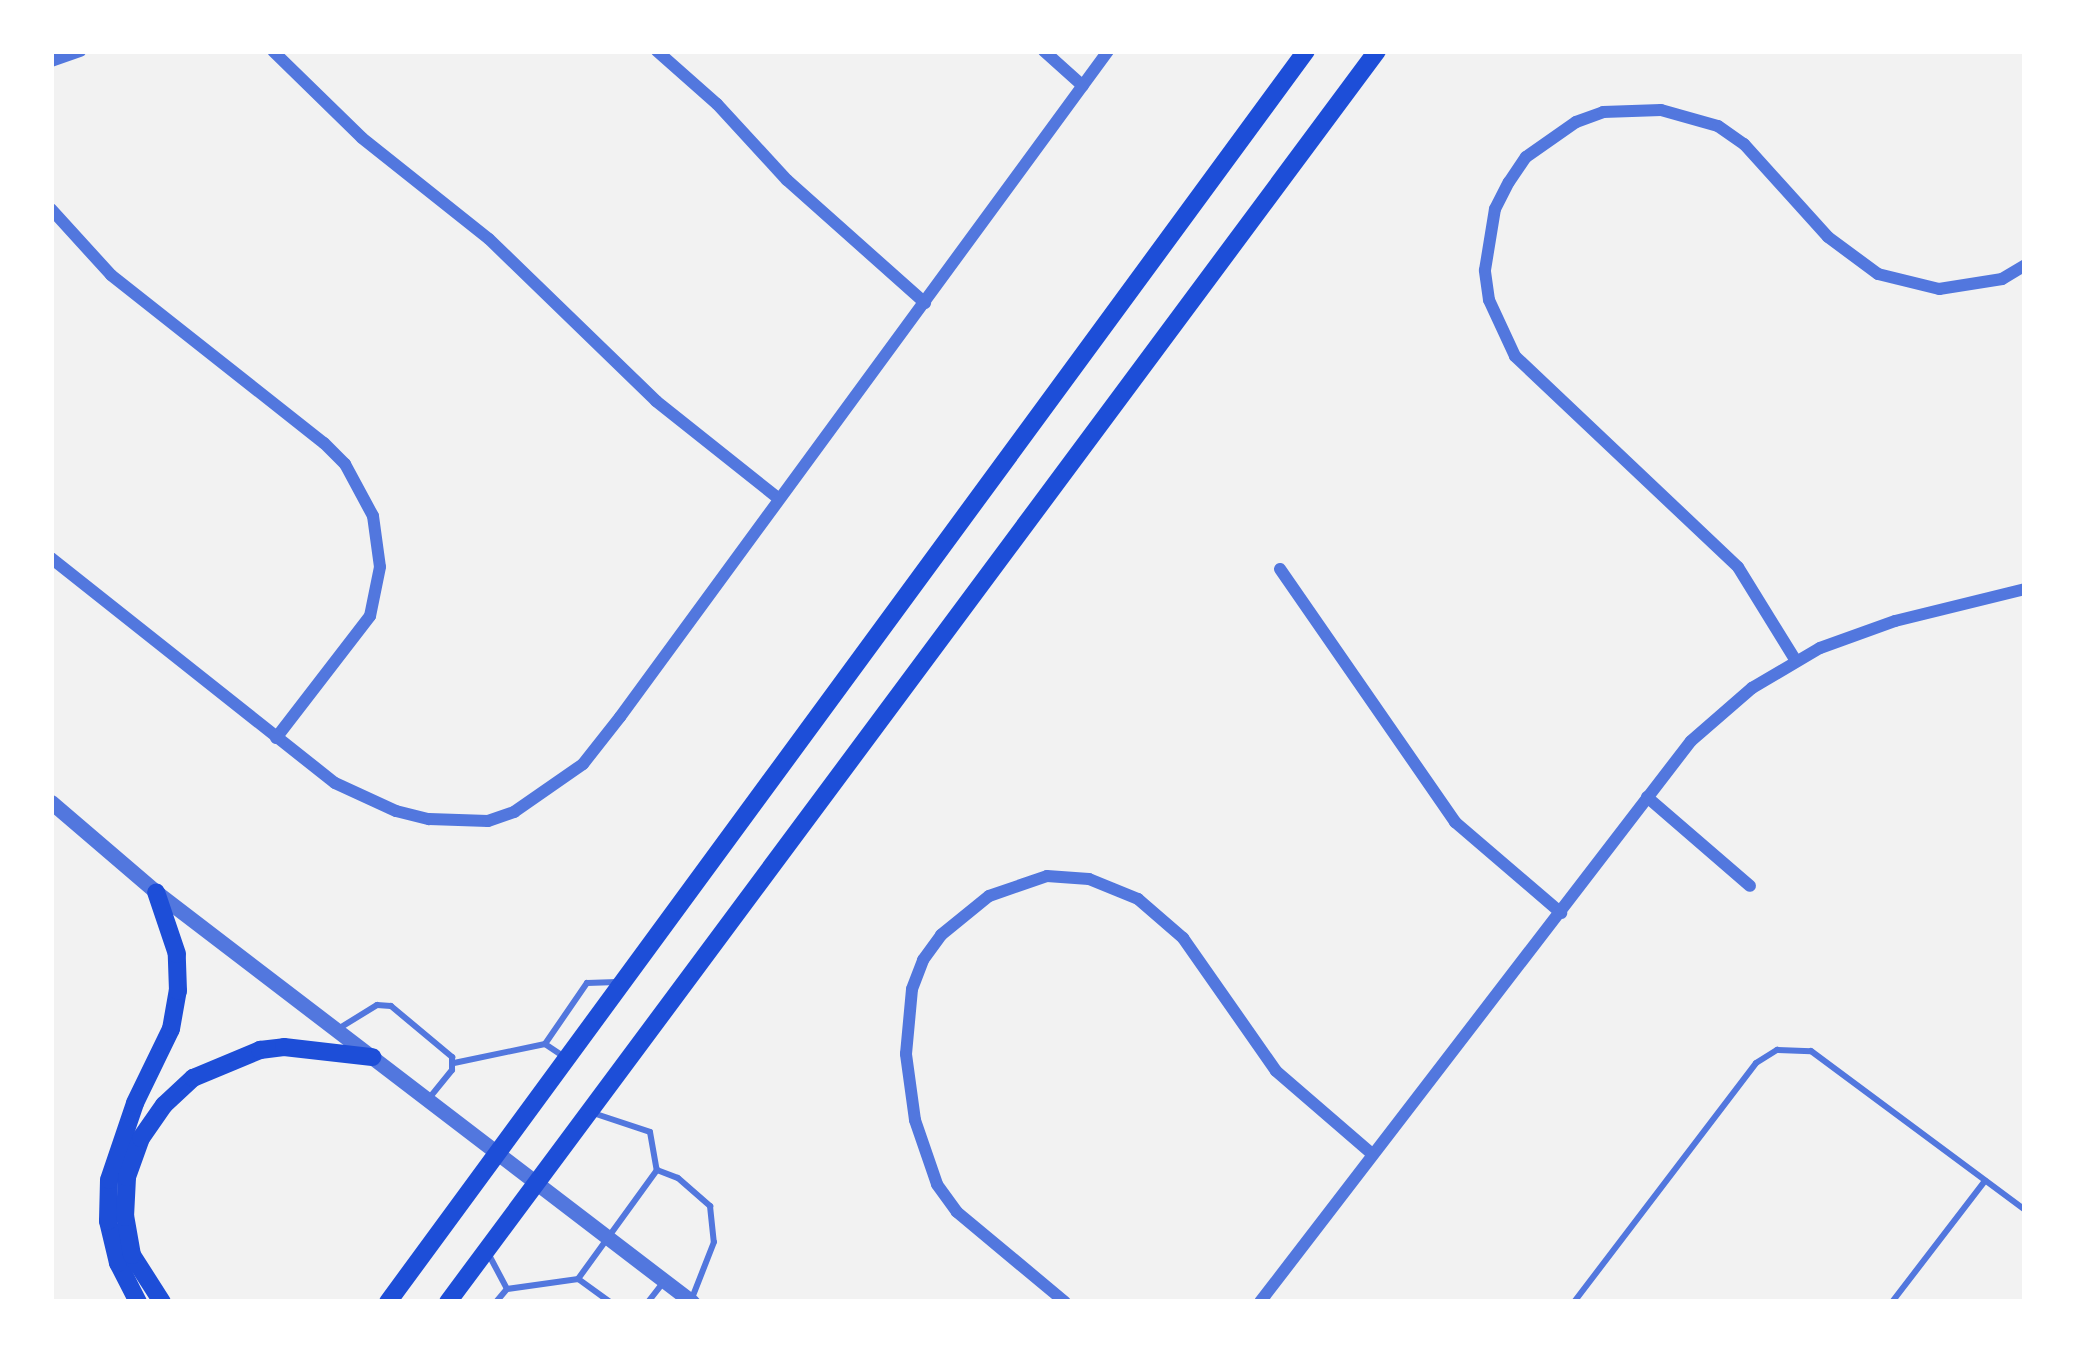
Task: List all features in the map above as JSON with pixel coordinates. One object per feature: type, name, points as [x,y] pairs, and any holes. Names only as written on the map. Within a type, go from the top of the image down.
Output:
[{"type":"main road","points":[[378,1302],[394,1295],[1306,51]]},
{"type":"main road","points":[[448,1302],[1378,51]]},
{"type":"main road","points":[[138,1302],[118,1263],[108,1221],[109,1180],[120,1141],[171,1029],[178,991],[177,954],[156,892]]},
{"type":"main road","points":[[162,1302],[132,1255],[125,1217],[127,1177],[140,1138],[164,1105],[193,1078],[260,1050],[284,1047],[371,1057]]},
{"type":"street","points":[[51,61],[80,51]]},
{"type":"street","points":[[273,51],[362,138],[489,239],[656,401],[779,499]]},
{"type":"street","points":[[657,51],[717,104],[787,180],[925,303]]},
{"type":"street","points":[[1044,51],[1083,86]]},
{"type":"street","points":[[51,558],[335,783],[396,811],[429,819],[488,820],[514,812],[583,764],[1108,51]]},
{"type":"street","points":[[1796,661],[1738,567],[1515,356],[1489,300],[1486,270],[1495,209],[1509,182],[1526,157],[1576,122],[1603,112],[1661,110],[1718,126],[1744,144],[1828,237],[1878,274],[1939,289],[2002,279],[2025,266]]},
{"type":"street","points":[[51,209],[112,274],[324,443],[346,464],[374,516],[380,567],[370,616],[276,738]]},
{"type":"street","points":[[1280,569],[1455,822],[1561,914]]},
{"type":"street","points":[[1260,1302],[1647,797],[1706,727],[1752,688],[1796,661],[1895,621],[2025,590]]},
{"type":"street","points":[[1647,797],[1750,886]]},
{"type":"street","points":[[51,802],[156,892],[692,1301]]},
{"type":"street","points":[[1065,1302],[957,1212],[937,1184],[915,1120],[906,1054],[912,989],[922,960],[941,934],[989,896],[1047,876],[1089,879],[1150,908],[1183,938],[1276,1071],[1372,1154]]},
{"type":"lane","points":[[428,1100],[454,1063],[545,1044],[587,983],[623,982]]},
{"type":"lane","points":[[338,1029],[384,1003],[454,1063]]},
{"type":"lane","points":[[545,1044],[567,1059]]},
{"type":"lane","points":[[1574,1302],[1756,1064],[1777,1050],[1811,1052],[2025,1210]]},
{"type":"lane","points":[[578,1279],[657,1170],[650,1132],[587,1110]]},
{"type":"lane","points":[[657,1170],[678,1178],[710,1206],[714,1242],[692,1301]]},
{"type":"lane","points":[[1892,1302],[1985,1181]]},
{"type":"lane","points":[[485,1248],[507,1289]]},
{"type":"lane","points":[[496,1302],[507,1289],[578,1279],[610,1302]]},
{"type":"lane","points":[[648,1302],[664,1282]]}]
